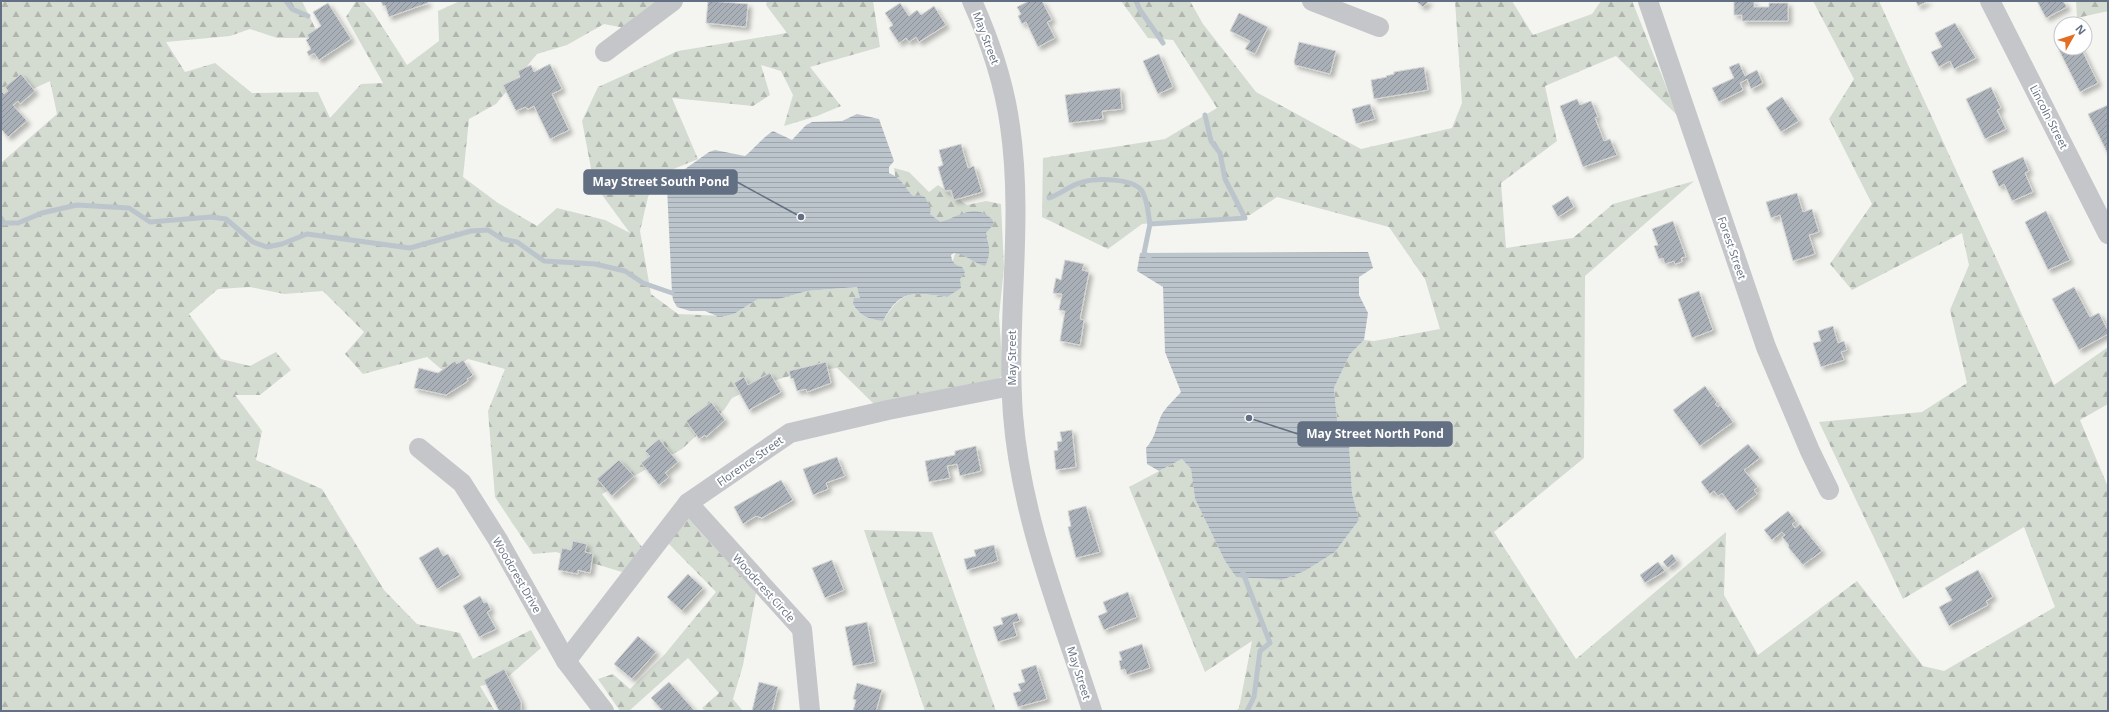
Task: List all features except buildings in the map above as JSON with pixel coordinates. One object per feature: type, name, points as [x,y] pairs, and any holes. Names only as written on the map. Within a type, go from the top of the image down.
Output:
[{"type":"street","points":[[605,52],[673,1]]},
{"type":"street","name":"May Street","points":[[972,1],[992,47],[1010,126],[1015,201],[1011,386],[1017,454],[1027,506],[1052,593],[1092,711]]},
{"type":"street","points":[[1312,1],[1379,27]]},
{"type":"street","name":"Forest Street","points":[[1648,1],[1766,347],[1810,451],[1829,490]]},
{"type":"street","name":"Lincoln Street","points":[[1990,1],[2108,234]]},
{"type":"street","name":"Florence Street","points":[[566,660],[688,503],[790,433],[888,410],[1011,386]]},
{"type":"street","name":"Woodcrest Drive","points":[[419,448],[462,483],[498,540],[566,660],[604,711]]},
{"type":"street","name":"Woodcrest Circle","points":[[688,503],[802,629],[810,711]]},
{"type":"green space","points":[[4,1],[302,1],[320,38],[277,38],[250,29],[230,36],[166,42],[185,72],[215,63],[252,93],[318,92],[330,118],[361,84],[383,83],[346,17],[356,1],[363,1],[373,12],[407,65],[439,41],[438,11],[460,1],[679,1],[635,30],[604,24],[567,45],[537,54],[496,104],[469,119],[463,177],[498,203],[537,226],[557,208],[605,220],[630,233],[594,184],[582,121],[598,87],[678,51],[787,33],[766,5],[767,1],[873,1],[880,47],[810,67],[841,106],[817,116],[784,126],[793,95],[781,71],[761,65],[770,95],[753,106],[672,98],[698,159],[659,175],[648,197],[640,231],[651,294],[678,314],[726,316],[734,314],[758,299],[779,299],[807,291],[857,287],[861,298],[853,304],[858,312],[865,317],[883,321],[890,310],[897,303],[909,295],[925,294],[947,297],[946,281],[959,242],[933,238],[896,182],[894,168],[909,172],[929,192],[938,185],[967,205],[986,201],[1001,204],[1004,268],[999,316],[1003,375],[976,398],[876,406],[837,368],[804,372],[762,384],[732,398],[724,410],[682,449],[602,494],[645,551],[622,572],[556,552],[533,554],[495,497],[488,411],[505,369],[468,359],[447,374],[427,357],[363,374],[345,354],[364,332],[323,291],[284,294],[250,287],[218,289],[189,314],[221,359],[250,366],[276,352],[291,370],[260,395],[235,395],[262,431],[256,460],[322,489],[384,590],[417,624],[460,633],[473,659],[531,630],[541,648],[502,682],[480,686],[495,711],[1,711],[1,163],[57,114],[50,81],[1,104],[1,5]]},
{"type":"green space","points":[[1121,1],[1190,1],[1203,24],[1256,92],[1361,149],[1452,128],[1462,103],[1455,1],[1512,1],[1533,35],[1592,14],[1601,1],[1632,1],[1678,116],[1616,56],[1545,86],[1557,141],[1501,183],[1506,248],[1573,238],[1613,204],[1694,181],[1585,276],[1584,458],[1494,532],[1576,659],[1726,532],[1724,595],[1758,655],[1857,581],[1923,666],[1944,671],[2055,607],[2024,527],[1903,599],[1819,422],[1922,412],[1967,383],[1950,310],[1969,265],[1962,233],[1852,290],[1830,264],[1872,204],[1829,119],[1854,79],[1813,1],[1879,1],[2054,385],[2108,347],[2108,404],[2080,420],[2108,487],[2108,711],[1236,711],[1239,708],[1252,641],[1205,672],[1129,487],[1182,459],[1191,469],[1195,499],[1225,561],[1236,577],[1282,580],[1305,571],[1335,552],[1359,520],[1352,493],[1349,443],[1338,430],[1334,388],[1350,354],[1364,340],[1374,341],[1440,329],[1425,279],[1389,227],[1277,197],[1250,215],[1142,224],[1108,249],[1042,217],[1043,158],[1165,139],[1217,108],[1173,40],[1148,38]]},
{"type":"green space","points":[[2076,1],[2108,1],[2108,11],[2086,16],[2077,16]]},
{"type":"green space","points":[[688,518],[756,593],[743,665],[733,699],[743,711],[705,711],[702,708],[719,693],[688,658],[629,711],[620,711],[598,679],[613,674],[630,689],[665,654],[716,592],[667,542]]},
{"type":"green space","points":[[864,530],[932,532],[996,711],[925,711]]},
{"type":"shaded area","points":[[857,114],[879,119],[894,161],[889,167],[889,173],[900,180],[913,196],[920,195],[925,197],[931,209],[930,214],[940,222],[964,213],[976,211],[988,216],[992,220],[994,224],[985,234],[989,250],[985,266],[962,255],[954,253],[951,255],[953,262],[962,267],[965,272],[960,279],[961,288],[947,297],[925,294],[909,295],[896,303],[883,321],[865,317],[858,312],[853,304],[854,298],[860,298],[857,287],[807,291],[779,299],[758,299],[734,314],[726,316],[717,316],[705,311],[690,311],[677,307],[673,300],[672,293],[667,188],[671,179],[709,152],[715,150],[745,156],[773,131],[792,140],[806,125],[812,122],[842,121]]},
{"type":"shaded area","points":[[1368,252],[1373,268],[1359,277],[1359,295],[1368,313],[1364,340],[1350,354],[1334,388],[1338,430],[1349,443],[1352,493],[1359,520],[1335,552],[1305,571],[1282,580],[1236,577],[1225,561],[1195,499],[1191,469],[1182,459],[1159,471],[1147,464],[1146,448],[1154,435],[1162,414],[1181,392],[1165,352],[1163,287],[1137,271],[1140,253]]},
{"type":"waterway","points":[[286,1],[292,9],[308,16]]},
{"type":"waterway","points":[[1136,1],[1140,10],[1163,43]]},
{"type":"waterway","points":[[1149,257],[1144,253],[1150,224],[1245,218],[1225,179],[1220,153],[1211,141],[1205,115]]},
{"type":"waterway","points":[[1049,198],[1083,182],[1097,180],[1123,181],[1137,187],[1142,191],[1147,203],[1150,224]]},
{"type":"waterway","points":[[1,218],[4,223],[18,223],[42,213],[77,205],[129,208],[150,222],[211,217],[226,219],[253,242],[267,247],[282,244],[307,234],[410,248],[471,231],[488,230],[502,239],[517,242],[544,261],[595,264],[625,271],[643,283],[672,293]]},
{"type":"waterway","points":[[1243,573],[1270,643],[1260,651],[1254,697],[1247,711]]},
{"type":"place","name":"May Street South Pond","points":[[801,217]]},
{"type":"place","name":"May Street North Pond","points":[[1249,418]]}]
